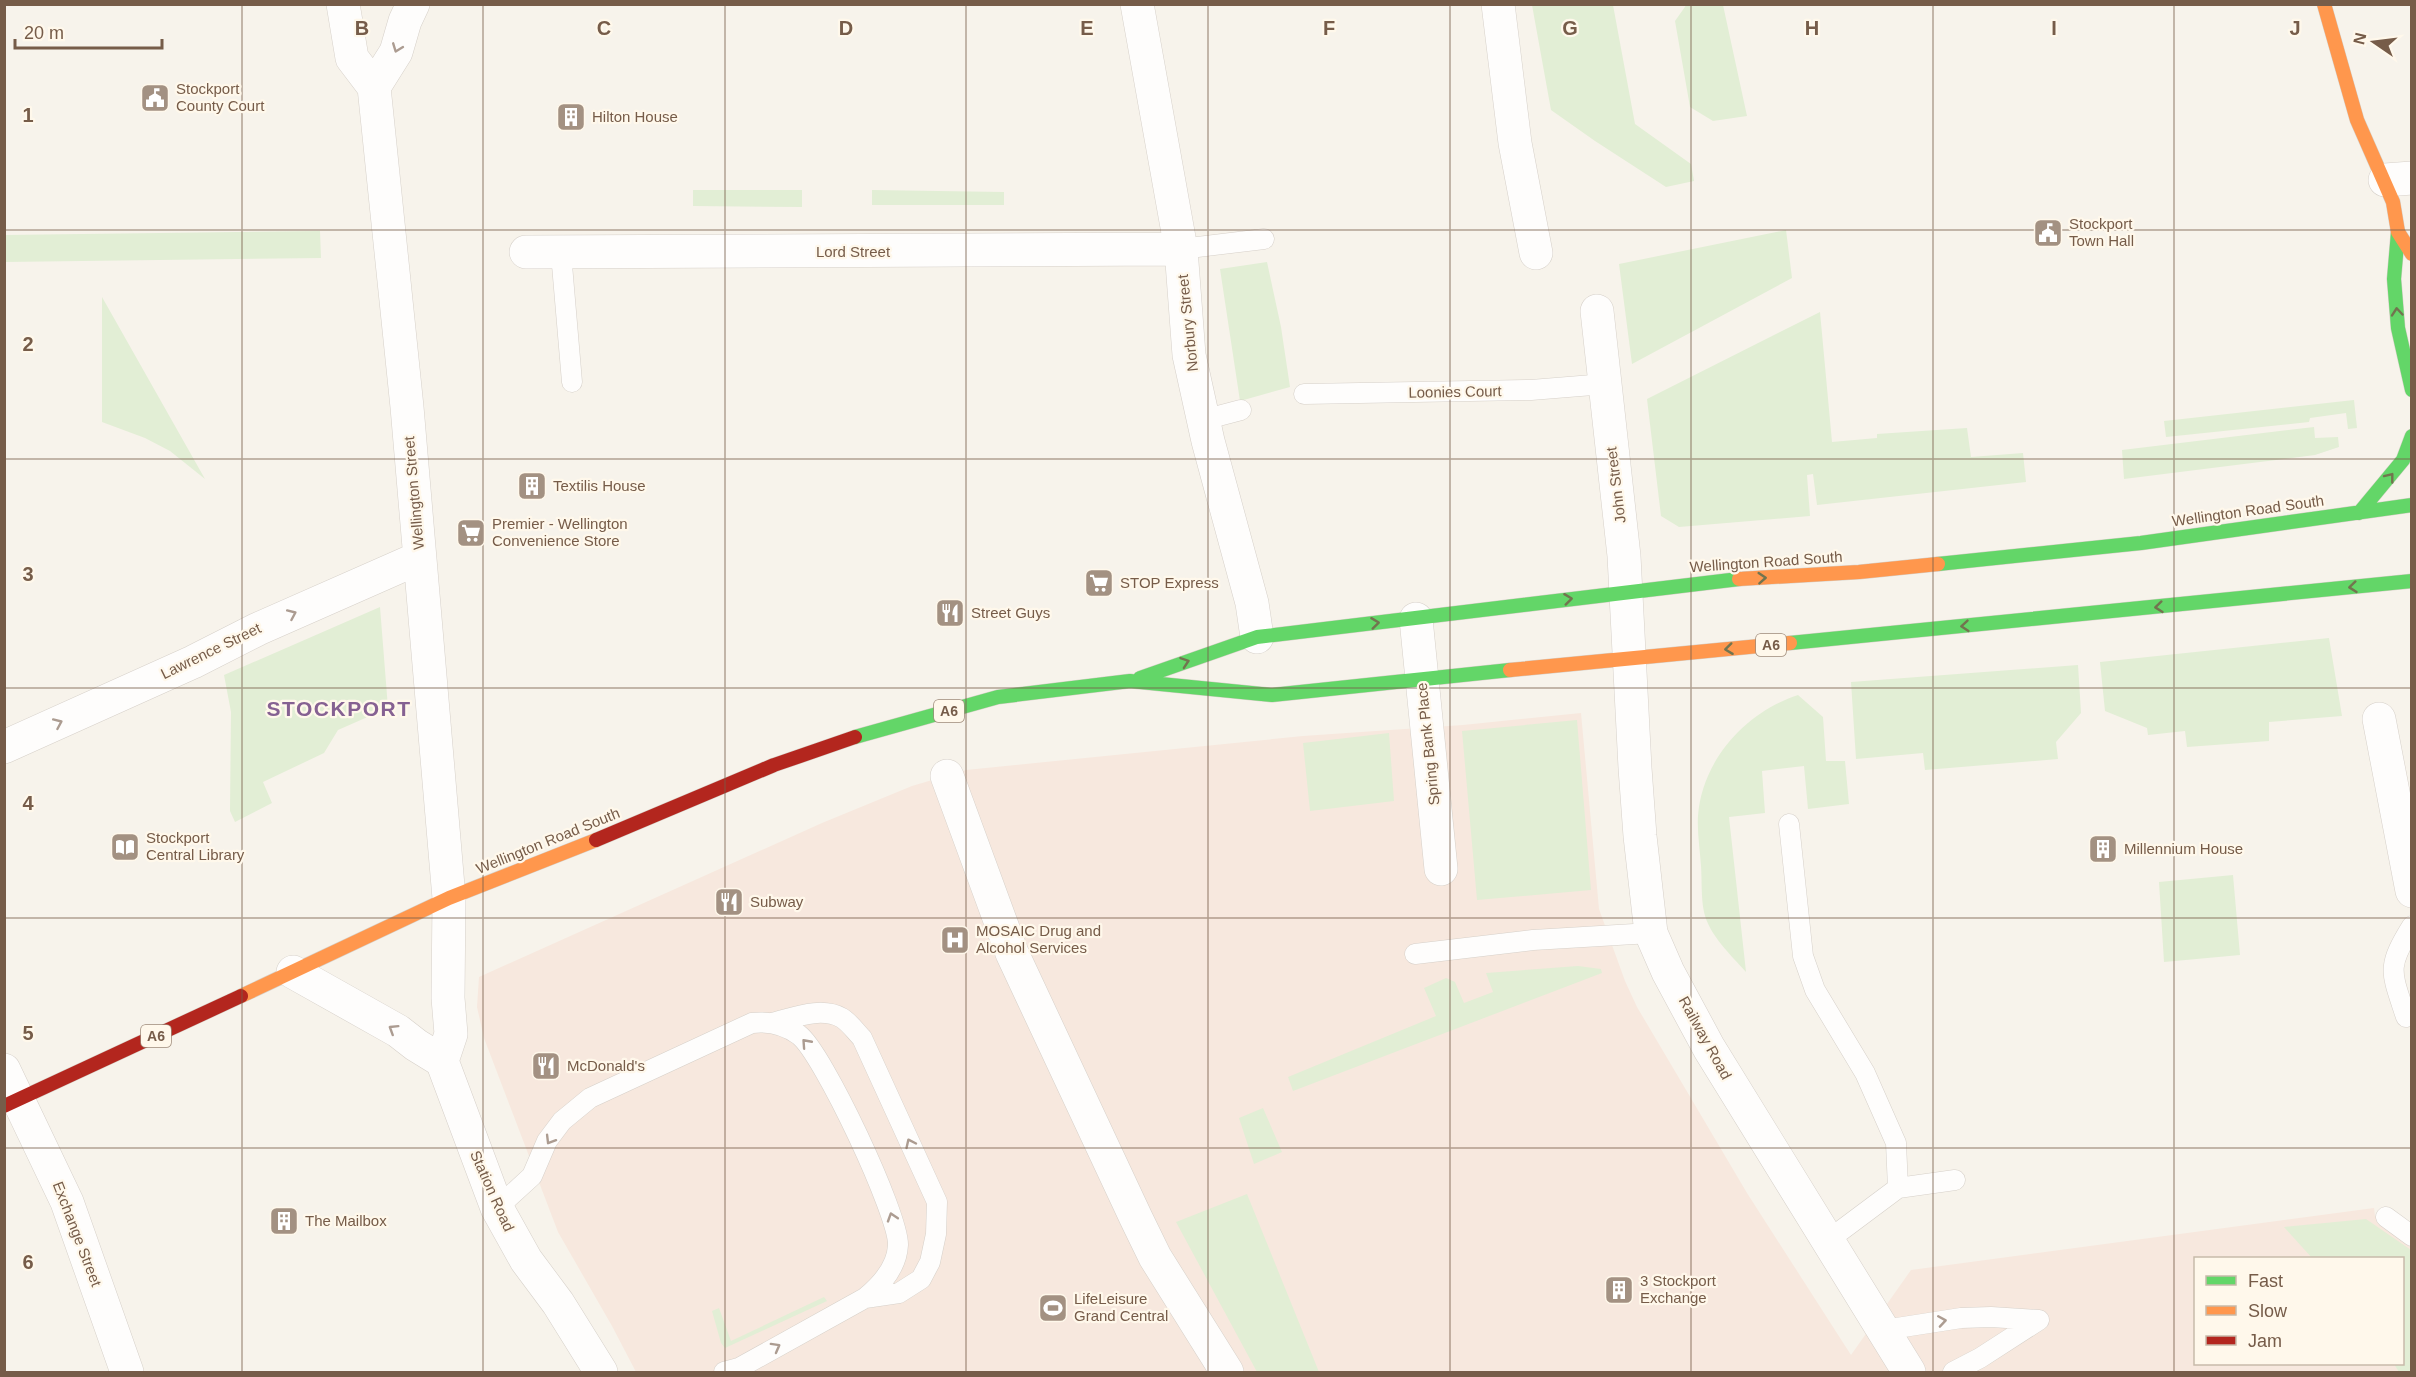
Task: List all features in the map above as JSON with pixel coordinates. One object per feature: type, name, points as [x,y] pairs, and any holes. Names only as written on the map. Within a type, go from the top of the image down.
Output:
[{"type":"main road","points":[[2324,4],[2357,120],[2396,187],[2412,220]]},
{"type":"main road","points":[[2396,187],[2398,232],[2394,279],[2398,328],[2412,390]]},
{"type":"main road","points":[[2398,232],[2412,254]]},
{"type":"main road","points":[[2359,513],[2403,460],[2412,436]]},
{"type":"main road","name":"Wellington Road South","points":[[12,1103],[448,898],[546,861],[774,765],[860,735],[998,697],[1130,681],[1257,638],[1713,581],[1859,572],[2130,544],[2412,506]]},
{"type":"main road","name":"Wellington Road South","points":[[1130,681],[1272,695],[1422,678],[1629,660],[2412,581]]},
{"type":"street","points":[[343,4],[352,58],[374,87],[396,52],[405,21],[413,4]]},
{"type":"street","name":"Norbury Street","points":[[1137,4],[1181,249],[1189,355],[1203,420],[1252,603],[1257,638]]},
{"type":"street","points":[[1498,4],[1515,143],[1536,253]]},
{"type":"street","name":"Wellington Street","points":[[374,87],[407,407],[448,898]]},
{"type":"street","name":"Lord Street","points":[[526,252],[1181,249]]},
{"type":"street","name":"John Street","points":[[1597,311],[1624,556],[1629,660]]},
{"type":"street","name":"Lawrence Street","points":[[4,747],[193,662],[258,629],[419,558]]},
{"type":"street","name":"Spring Bank Place","points":[[1416,619],[1441,870]]},
{"type":"street","name":"Railway Road","points":[[1629,660],[1640,836],[1651,933],[1668,972],[1709,1048],[1827,1241],[1894,1358]]},
{"type":"street","points":[[2379,719],[2412,891]]},
{"type":"street","points":[[947,776],[1012,953],[1136,1218],[1155,1257],[1227,1372]]},
{"type":"street","points":[[293,972],[398,1031],[416,1046],[442,1061],[451,1034],[448,998],[448,898]]},
{"type":"street","name":"Station Road","points":[[442,1061],[497,1208],[526,1260],[558,1303],[601,1372]]},
{"type":"street","name":"Exchange Street","points":[[4,1070],[12,1103],[67,1202],[127,1372]]},
{"type":"lane","points":[[1181,249],[1264,239]]},
{"type":"lane","points":[[561,253],[572,382]]},
{"type":"lane","name":"Loonies Court","points":[[1304,394],[1531,390],[1605,384]]},
{"type":"lane","points":[[1203,420],[1241,410]]},
{"type":"lane","points":[[1789,824],[1803,956],[1808,974],[1815,990],[1865,1073],[1896,1143],[1898,1188]]},
{"type":"lane","points":[[2406,1017],[2392,971],[2395,953],[2412,926]]},
{"type":"lane","points":[[1414,954],[1533,940],[1651,933]]},
{"type":"lane","points":[[497,1208],[532,1176],[548,1141],[562,1121],[590,1098],[752,1023],[772,1023],[808,1014],[829,1014],[842,1018],[862,1038],[937,1202],[936,1234],[930,1262],[921,1279],[900,1293],[864,1298]]},
{"type":"lane","points":[[724,1372],[739,1368],[864,1298],[878,1287],[897,1252],[896,1231],[885,1196],[815,1053],[801,1036],[772,1023]]},
{"type":"lane","points":[[1827,1241],[1898,1188],[1955,1180]]},
{"type":"lane","points":[[2386,1217],[2412,1236]]},
{"type":"lane","points":[[1894,1358],[1961,1318],[2039,1320],[1980,1358],[1953,1372]]},
{"type":"shaded area","points":[[1581,713],[1599,909],[1625,981],[1637,1007],[1747,1193],[1851,1355],[1911,1270],[2374,1208],[2375,1216],[2411,1240],[2411,1372],[636,1372],[558,1232],[484,1038],[477,1007],[479,977],[822,823],[912,786],[966,770],[1303,736],[1463,725]]},
{"type":"green space","points":[[1687,4],[1723,5],[1747,116],[1713,121],[1690,107],[1675,21]]},
{"type":"green space","points":[[1532,5],[1613,5],[1635,124],[1691,164],[1694,181],[1666,187],[1551,110]]},
{"type":"green space","points":[[693,190],[802,190],[802,207],[693,206]]},
{"type":"green space","points":[[872,190],[1004,192],[1004,205],[872,205]]},
{"type":"green space","points":[[1786,230],[1792,278],[1632,364],[1619,264]]},
{"type":"green space","points":[[320,231],[321,258],[5,262],[5,235]]},
{"type":"green space","points":[[1267,262],[1281,327],[1290,387],[1240,401],[1220,269]]},
{"type":"green space","points":[[102,297],[205,479],[170,451],[145,438],[102,422]]},
{"type":"green space","points":[[1820,312],[1832,442],[1877,438],[1877,434],[1967,428],[1971,457],[2023,453],[2026,482],[1817,505],[1813,474],[1807,475],[1810,516],[1679,527],[1661,516],[1647,399]]},
{"type":"green space","points":[[2354,400],[2357,428],[2348,429],[2346,413],[2310,418],[2309,422],[2166,437],[2164,421]]},
{"type":"green space","points":[[2314,427],[2315,438],[2338,437],[2339,447],[2315,455],[2124,479],[2122,450]]},
{"type":"green space","points":[[380,607],[388,708],[338,730],[324,753],[263,782],[272,803],[235,822],[230,811],[231,712],[224,675]]},
{"type":"green space","points":[[2329,638],[2342,716],[2269,722],[2269,741],[2187,747],[2185,731],[2148,735],[2147,728],[2105,711],[2100,662]]},
{"type":"green space","points":[[2078,665],[2081,713],[2056,742],[2058,759],[1925,770],[1923,753],[1856,759],[1851,682]]},
{"type":"green space","points":[[1798,695],[1823,717],[1826,761],[1845,761],[1849,804],[1808,809],[1804,766],[1762,771],[1765,813],[1729,817],[1746,972],[1716,937],[1704,912],[1698,828],[1701,795],[1708,776],[1730,741],[1761,713]]},
{"type":"green space","points":[[1577,720],[1591,890],[1477,900],[1462,731]]},
{"type":"green space","points":[[1389,733],[1394,801],[1310,811],[1303,743]]},
{"type":"green space","points":[[2233,875],[2240,955],[2164,962],[2159,882]]},
{"type":"green space","points":[[1578,966],[1601,969],[1602,973],[1293,1091],[1288,1077],[1436,1016],[1424,988],[1446,978],[1455,982],[1464,1003],[1493,992],[1486,973]]},
{"type":"green space","points":[[1263,1108],[1282,1152],[1254,1164],[1239,1118]]},
{"type":"green space","points":[[1247,1194],[1319,1372],[1257,1372],[1176,1222]]},
{"type":"green space","points":[[2366,1219],[2411,1250],[2411,1372],[2399,1372],[2395,1365],[2404,1365],[2404,1257],[2311,1257],[2284,1227]]},
{"type":"green space","points":[[824,1297],[827,1301],[725,1348],[721,1343],[712,1311],[719,1308],[731,1341]]},
{"type":"traffic: fast","points":[[2398,232],[2394,279],[2398,328],[2412,390]]},
{"type":"traffic: fast","points":[[2359,513],[2403,460],[2412,436]]},
{"type":"traffic: fast","points":[[1938,564],[2141,543],[2412,505]]},
{"type":"traffic: fast","points":[[1140,678],[1257,637],[1739,579]]},
{"type":"traffic: fast","points":[[1790,643],[2412,581]]},
{"type":"traffic: fast","points":[[855,737],[998,697],[1130,681],[1272,695],[1510,670]]},
{"type":"traffic: slow","points":[[2324,4],[2357,120],[2393,202],[2398,232],[2412,254]]},
{"type":"traffic: slow","points":[[1739,579],[1859,572],[1938,564]]},
{"type":"traffic: slow","points":[[1510,670],[1790,643]]},
{"type":"traffic: slow","points":[[241,996],[449,898],[596,840]]},
{"type":"traffic: jam","points":[[596,840],[774,765],[855,737]]},
{"type":"traffic: jam","points":[[4,1106],[241,996]]},
{"type":"place","name":"Stockport County Court","points":[[155,98]]},
{"type":"place","name":"Hilton House","points":[[571,117]]},
{"type":"place","name":"Stockport Town Hall","points":[[2048,233]]},
{"type":"place","name":"Textilis House","points":[[532,486]]},
{"type":"place","name":"Premier - Wellington Convenience Store","points":[[471,533]]},
{"type":"place","name":"STOP Express","points":[[1099,583]]},
{"type":"place","name":"Street Guys","points":[[950,613]]},
{"type":"place","name":"Stockport Central Library","points":[[125,847]]},
{"type":"place","name":"Millennium House","points":[[2103,849]]},
{"type":"place","name":"Subway","points":[[729,902]]},
{"type":"place","name":"MOSAIC Drug and Alcohol Services","points":[[955,940]]},
{"type":"place","name":"McDonald's","points":[[546,1066]]},
{"type":"place","name":"The Mailbox","points":[[284,1221]]},
{"type":"place","name":"3 Stockport Exchange","points":[[1619,1290]]},
{"type":"place","name":"LifeLeisure Grand Central","points":[[1053,1308]]},
{"type":"district","name":"STOCKPORT","points":[[339,709]]}]
